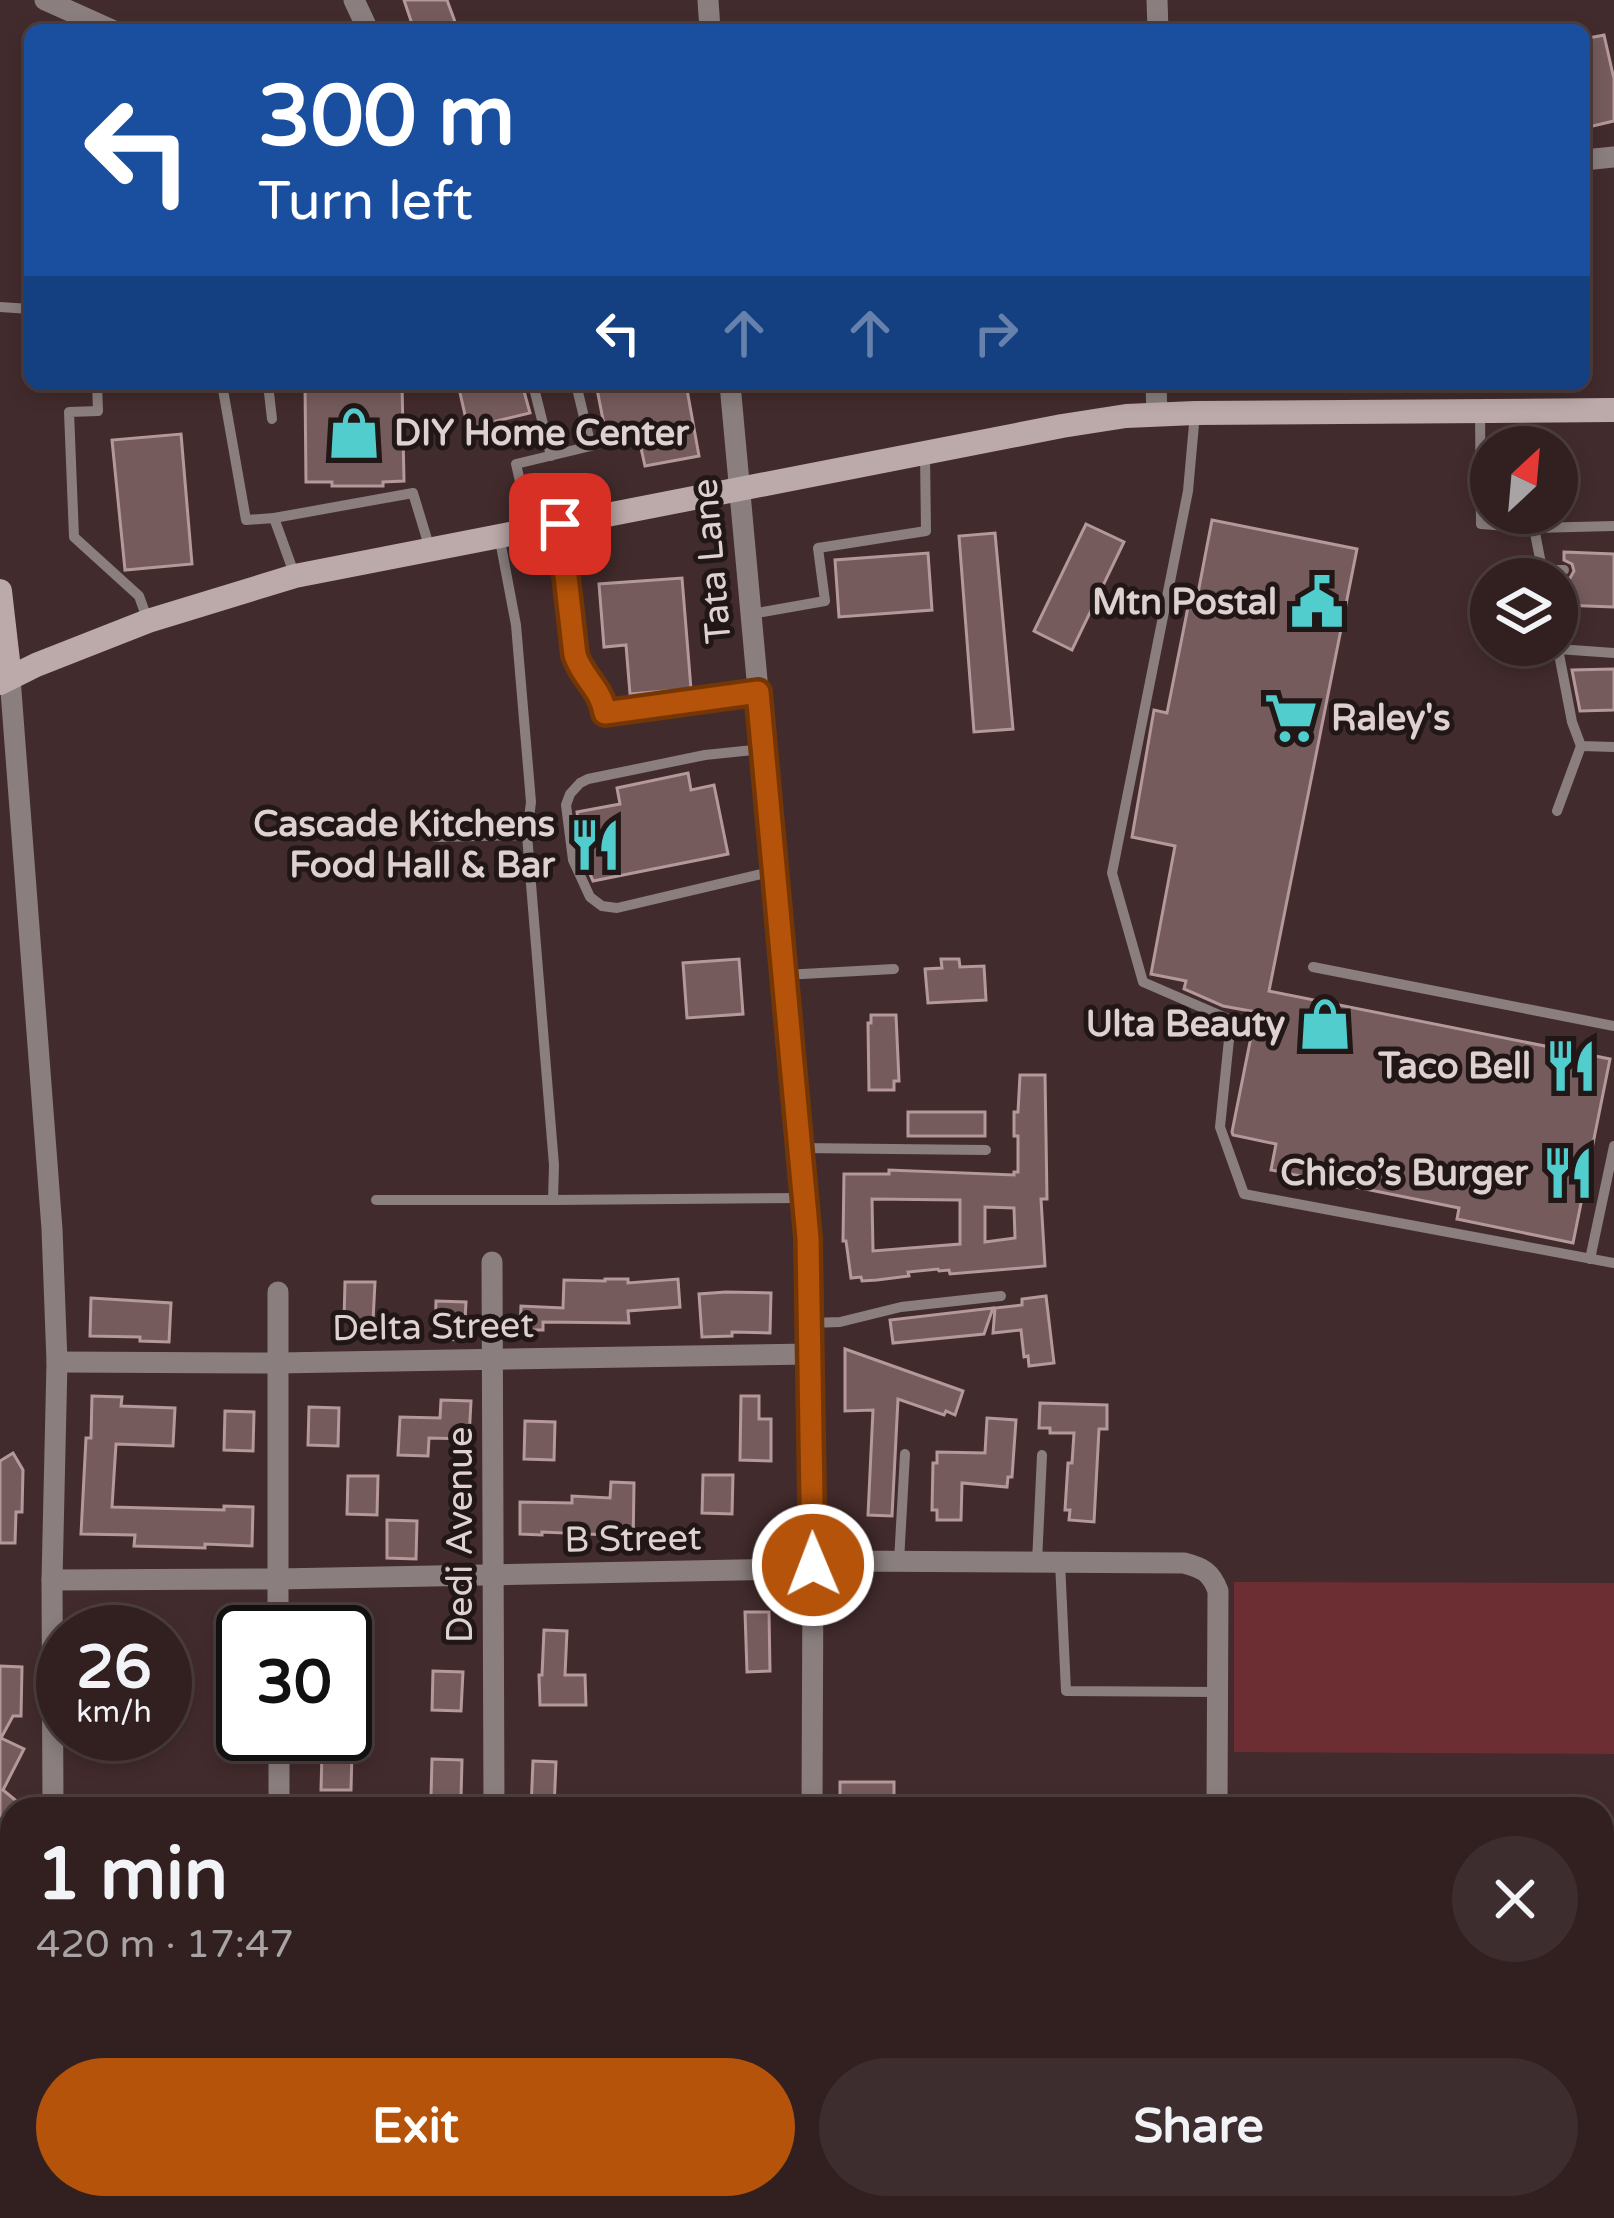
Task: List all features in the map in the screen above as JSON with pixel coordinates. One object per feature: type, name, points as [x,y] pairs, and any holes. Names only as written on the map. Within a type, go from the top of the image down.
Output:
[{"type":"main road","points":[[0,591],[5,680],[148,621],[295,575],[1062,426],[1195,413],[1614,410]]},
{"type":"street","points":[[45,0],[99,24]]},
{"type":"street","name":"Tata Lane","points":[[730,390],[804,1198],[811,1354],[812,1797]]},
{"type":"street","points":[[1156,390],[1156,415]]},
{"type":"street","points":[[5,680],[52,1229],[57,1363],[53,1797]]},
{"type":"street","name":"Dedi Avenue","points":[[493,1262],[494,1797]]},
{"type":"street","points":[[278,1292],[278,1605]]},
{"type":"street","name":"Delta Street","points":[[57,1363],[811,1354]]},
{"type":"street","name":"B Street","points":[[52,1580],[791,1569],[836,1561],[1184,1563],[1212,1575],[1218,1591],[1218,1691]]},
{"type":"street","points":[[1216,1797],[1218,1691]]},
{"type":"street","points":[[279,1761],[279,1797]]},
{"type":"lane","points":[[97,390],[98,411],[69,412],[74,537],[139,596],[148,621]]},
{"type":"lane","points":[[223,390],[246,520],[412,493],[430,550]]},
{"type":"lane","points":[[269,390],[272,419]]},
{"type":"lane","points":[[535,390],[551,455]]},
{"type":"lane","points":[[531,529],[515,464],[591,446],[577,390]]},
{"type":"lane","points":[[1480,412],[1480,426]]},
{"type":"lane","points":[[1195,413],[1188,491],[1112,873],[1143,982],[1232,1020],[1220,1127],[1244,1193],[1614,1263]]},
{"type":"lane","points":[[750,614],[825,601],[818,548],[926,531],[925,454]]},
{"type":"lane","points":[[274,518],[295,575]]},
{"type":"lane","points":[[560,524],[575,655],[580,670],[602,698],[605,713],[758,692]]},
{"type":"lane","points":[[1578,527],[1614,526]]},
{"type":"lane","points":[[499,536],[516,625],[531,802],[526,835],[554,1200]]},
{"type":"lane","points":[[1578,649],[1614,653]]},
{"type":"lane","points":[[1558,812],[1581,746],[1561,666]]},
{"type":"lane","points":[[1581,746],[1614,746]]},
{"type":"lane","points":[[763,749],[705,755],[588,779],[570,794],[566,818],[573,860],[590,897],[602,906],[617,908],[774,870]]},
{"type":"lane","points":[[436,837],[526,835]]},
{"type":"lane","points":[[1313,967],[1614,1026]]},
{"type":"lane","points":[[784,975],[895,969]]},
{"type":"lane","points":[[1590,1259],[1614,1146]]},
{"type":"lane","points":[[800,1148],[986,1150]]},
{"type":"lane","points":[[376,1200],[804,1198]]},
{"type":"lane","points":[[810,1323],[1001,1296]]},
{"type":"lane","points":[[899,1561],[905,1454]]},
{"type":"lane","points":[[1042,1455],[1048,1562],[1066,1691],[1218,1691]]},
{"type":"shaded area","points":[[1234,1582],[1614,1583],[1614,1754],[1234,1752]]},
{"type":"building","points":[[404,0],[447,0],[456,24],[412,24]]},
{"type":"building","points":[[1604,35],[1614,79],[1614,121],[1590,127],[1590,38]]},
{"type":"building","name":"DIY Home Center","points":[[305,390],[402,390],[404,481],[383,482],[383,486],[306,482]]},
{"type":"building","points":[[459,390],[524,390],[530,413],[496,421],[499,430],[470,437]]},
{"type":"building","points":[[597,390],[687,390],[699,456],[645,466],[639,439],[608,445]]},
{"type":"building","points":[[181,434],[192,564],[125,570],[112,440]]},
{"type":"building","points":[[1212,520],[1357,549],[1269,991],[1610,1059],[1573,1243],[1457,1219],[1459,1208],[1271,1170],[1276,1144],[1232,1132],[1256,1012],[1223,1006],[1184,989],[1186,981],[1151,974],[1175,846],[1132,837],[1154,710],[1167,713],[1191,592],[1198,593]]},
{"type":"building","points":[[1086,524],[1124,542],[1072,650],[1034,631]]},
{"type":"building","points":[[995,533],[1013,729],[974,732],[959,536]]},
{"type":"building","points":[[1564,552],[1614,554],[1614,607],[1578,606],[1578,558],[1564,558]]},
{"type":"building","points":[[928,553],[932,610],[839,617],[835,560]]},
{"type":"building","points":[[682,578],[691,689],[630,694],[626,645],[604,647],[599,584]]},
{"type":"building","points":[[1614,669],[1614,710],[1580,711],[1572,670]]},
{"type":"building","points":[[688,773],[691,790],[714,785],[728,854],[593,881],[577,812],[620,804],[617,788]]},
{"type":"building","points":[[739,959],[743,1014],[687,1018],[683,963]]},
{"type":"building","points":[[941,959],[959,959],[960,967],[984,966],[986,1000],[928,1003],[925,969],[942,968]]},
{"type":"building","points":[[871,1015],[896,1015],[899,1081],[894,1081],[894,1090],[869,1090]]},
{"type":"building","points":[[1020,1075],[1045,1075],[1047,1199],[1041,1199],[1045,1266],[950,1274],[938,1269],[862,1281],[851,1278],[843,1241],[844,1174],[889,1174],[889,1170],[1014,1175],[1018,1172],[1018,1136],[1014,1136],[1014,1112],[1018,1112]],"holes":[[[872,1199],[960,1200],[960,1244],[873,1251]],[[985,1207],[1014,1208],[1015,1238],[985,1242]]]},
{"type":"building","points":[[908,1112],[985,1112],[985,1136],[908,1136]]},
{"type":"building","points":[[628,1279],[628,1283],[678,1279],[680,1307],[628,1311],[629,1323],[543,1322],[543,1330],[520,1330],[521,1306],[563,1308],[564,1280]]},
{"type":"building","points":[[345,1282],[375,1282],[373,1321],[344,1320]]},
{"type":"building","points":[[771,1293],[770,1333],[702,1337],[699,1294]]},
{"type":"building","points":[[1046,1296],[1054,1363],[1029,1366],[1021,1330],[993,1333],[995,1308]]},
{"type":"building","points":[[91,1298],[171,1303],[169,1342],[90,1336]]},
{"type":"building","points":[[436,1301],[466,1302],[464,1340],[435,1339]]},
{"type":"building","points":[[993,1308],[984,1334],[893,1343],[890,1320]]},
{"type":"building","points":[[845,1349],[963,1391],[955,1415],[898,1399],[892,1516],[868,1515],[873,1410],[845,1411]]},
{"type":"building","points":[[92,1396],[122,1397],[121,1406],[175,1408],[173,1446],[116,1444],[112,1507],[253,1507],[252,1546],[134,1546],[135,1535],[81,1534]]},
{"type":"building","points":[[741,1396],[759,1396],[759,1419],[771,1419],[771,1461],[740,1460]]},
{"type":"building","points":[[441,1400],[471,1401],[469,1439],[429,1438],[428,1456],[398,1455],[400,1417],[440,1418]]},
{"type":"building","points":[[1040,1403],[1107,1405],[1107,1429],[1099,1429],[1094,1522],[1069,1520],[1070,1510],[1065,1510],[1074,1433],[1039,1428]]},
{"type":"building","points":[[309,1407],[339,1408],[338,1446],[308,1445]]},
{"type":"building","points":[[225,1411],[254,1412],[253,1451],[224,1450]]},
{"type":"building","points":[[987,1418],[1016,1420],[1012,1477],[1007,1487],[962,1483],[961,1520],[937,1520],[937,1510],[932,1510],[937,1452],[985,1453]]},
{"type":"building","points":[[525,1421],[555,1422],[554,1460],[524,1459]]},
{"type":"building","points":[[13,1453],[23,1470],[22,1512],[16,1512],[15,1543],[0,1543],[0,1461]]},
{"type":"building","points":[[703,1475],[733,1475],[732,1514],[702,1513]]},
{"type":"building","points":[[348,1476],[378,1476],[377,1515],[347,1514]]},
{"type":"building","points":[[611,1482],[634,1483],[633,1550],[610,1549],[610,1535],[520,1534],[520,1502],[572,1503],[572,1496],[610,1498]]},
{"type":"building","points":[[387,1520],[417,1521],[416,1559],[387,1558]]},
{"type":"building","points":[[745,1612],[769,1612],[770,1671],[747,1672]]},
{"type":"building","points":[[544,1630],[567,1631],[565,1675],[585,1675],[586,1705],[540,1705]]},
{"type":"building","points":[[0,1666],[22,1667],[21,1716],[13,1716],[1,1738],[24,1749],[3,1790],[12,1797],[0,1797]]},
{"type":"building","points":[[433,1671],[463,1672],[461,1711],[432,1710]]},
{"type":"building","points":[[432,1759],[462,1760],[461,1797],[431,1797]]},
{"type":"building","points":[[322,1761],[352,1761],[351,1790],[321,1790]]},
{"type":"building","points":[[533,1761],[556,1762],[555,1797],[532,1797]]},
{"type":"building","points":[[840,1782],[894,1782],[894,1797],[840,1797]]},
{"type":"place","name":"DIY Home Center","points":[[354,433]]},
{"type":"place","name":"Mtn Postal","points":[[1317,602]]},
{"type":"place","name":"Raley's","points":[[1291,718]]},
{"type":"place","name":"Cascade Kitchens Food Hall & Bar","points":[[595,845]]},
{"type":"place","name":"Ulta Beauty","points":[[1325,1024]]},
{"type":"place","name":"Taco Bell","points":[[1571,1066]]},
{"type":"place","name":"Chico’s Burger","points":[[1568,1173]]},
{"type":"route","points":[[560,524],[575,655],[580,670],[598,689],[605,713],[758,692],[808,1238],[813,1565]]}]
